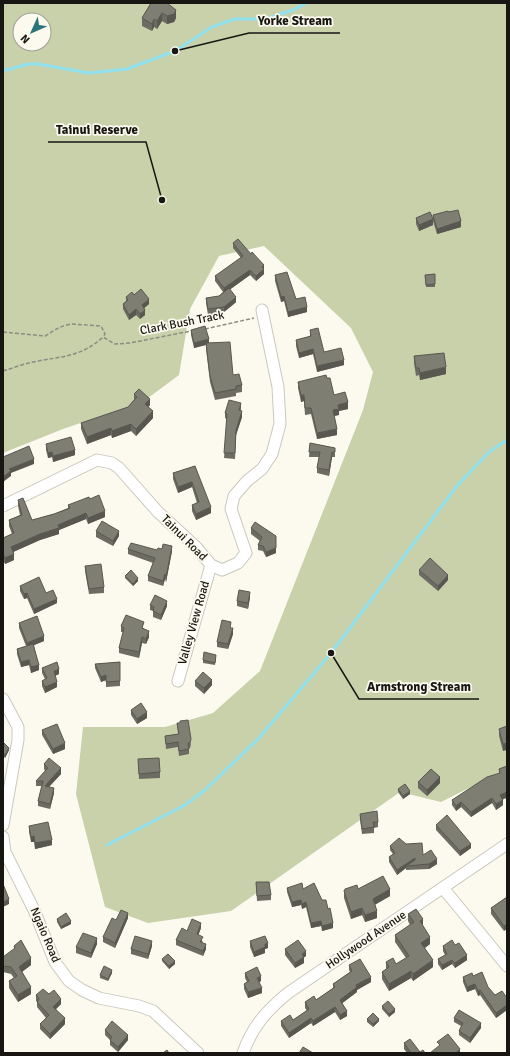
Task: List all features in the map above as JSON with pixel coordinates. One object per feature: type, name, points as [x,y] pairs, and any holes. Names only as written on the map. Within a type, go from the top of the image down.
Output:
[{"type":"street","name":"Tainui Road","points":[[3,506],[97,460],[112,463],[119,468],[158,512],[196,546],[211,565],[222,570],[238,563],[246,553],[231,509],[234,496],[247,481],[262,469],[272,454],[280,424],[278,388],[262,310]]},
{"type":"street","name":"Valley View Road","points":[[178,681],[211,565]]},
{"type":"street","points":[[3,699],[18,727],[18,740],[3,825]]},
{"type":"street","name":"Ngaio Road","points":[[3,837],[4,852],[31,902],[55,962],[69,981],[82,990],[99,998],[139,1006],[153,1011],[169,1025],[190,1048],[198,1053]]},
{"type":"street","name":"Hollywood Avenue","points":[[243,1053],[248,1039],[258,1023],[271,1007],[282,998],[507,844]]},
{"type":"street","points":[[443,888],[507,966]]},
{"type":"path","name":"Clark Bush Track","points":[[203,329],[256,318],[262,310]]},
{"type":"path","points":[[3,332],[45,336],[60,327],[71,324],[101,326],[105,334],[103,338],[92,347],[76,355],[33,362],[3,371]]},
{"type":"path","name":"Clark Bush Track","points":[[103,338],[115,344],[130,343],[197,330]]},
{"type":"green space","points":[[3,3],[507,3],[507,769],[441,802],[400,792],[231,911],[148,923],[105,907],[76,794],[83,727],[165,727],[213,713],[260,671],[363,410],[373,372],[351,328],[264,246],[219,256],[190,309],[179,375],[144,401],[63,429],[3,453]]},
{"type":"building","points":[[151,3],[167,3],[176,10],[174,14],[167,16],[162,13],[157,21],[154,19],[152,24],[142,18]]},
{"type":"building","points":[[458,210],[461,221],[437,229],[433,215]]},
{"type":"building","points":[[430,212],[433,219],[419,225],[416,218]]},
{"type":"building","points":[[238,239],[251,254],[252,252],[264,265],[262,267],[264,269],[256,276],[250,270],[224,288],[215,276],[243,256],[233,243]]},
{"type":"building","points":[[287,272],[296,299],[305,297],[307,307],[288,312],[284,296],[281,297],[275,275]]},
{"type":"building","points":[[435,274],[435,284],[426,285],[425,275]]},
{"type":"building","points":[[229,288],[236,297],[234,299],[224,307],[208,309],[206,298],[219,296]]},
{"type":"building","points":[[141,289],[149,299],[142,305],[145,310],[140,314],[136,309],[129,315],[123,304],[128,300],[126,297],[132,292],[134,295]]},
{"type":"building","points":[[205,326],[209,339],[194,343],[191,330]]},
{"type":"building","points":[[318,328],[324,352],[341,348],[344,360],[317,366],[313,349],[299,353],[296,340],[311,336],[310,330]]},
{"type":"building","points":[[230,342],[233,375],[239,374],[242,385],[236,386],[236,389],[215,393],[210,376],[206,343]]},
{"type":"building","points":[[444,353],[446,367],[420,373],[419,368],[416,368],[414,356]]},
{"type":"building","points":[[326,375],[327,378],[330,378],[334,395],[345,392],[348,402],[338,405],[339,409],[333,410],[337,429],[317,433],[311,408],[305,408],[304,395],[301,395],[298,382]]},
{"type":"building","points":[[139,389],[150,399],[145,404],[153,411],[136,429],[131,424],[112,431],[111,428],[87,437],[81,423],[128,407],[137,397],[134,394]]},
{"type":"building","points":[[229,400],[241,403],[239,410],[242,411],[236,430],[235,453],[224,453],[227,414],[225,413]]},
{"type":"building","points":[[71,437],[75,450],[53,456],[52,452],[48,453],[46,444]]},
{"type":"building","points":[[310,443],[335,448],[335,452],[332,452],[329,470],[317,468],[320,452],[309,452]]},
{"type":"building","points":[[29,446],[34,459],[9,469],[11,471],[3,477],[3,457]]},
{"type":"building","points":[[195,466],[211,507],[196,514],[192,505],[199,502],[192,482],[178,487],[173,473]]},
{"type":"building","points":[[99,495],[105,511],[88,518],[86,513],[58,525],[59,528],[40,534],[11,547],[14,554],[5,558],[3,554],[3,538],[14,533],[9,520],[22,515],[18,500],[23,498],[32,520],[54,514],[70,508],[68,505]]},
{"type":"building","points":[[102,521],[119,531],[113,541],[96,531]]},
{"type":"building","points":[[255,522],[276,536],[276,548],[266,552],[263,546],[258,545],[262,537],[251,528]]},
{"type":"building","points":[[131,543],[157,550],[158,548],[162,549],[163,544],[172,546],[166,577],[165,574],[163,581],[148,576],[155,558],[128,549]]},
{"type":"building","points":[[430,558],[448,575],[438,586],[419,570]]},
{"type":"building","points":[[101,564],[104,587],[89,589],[85,566]]},
{"type":"building","points":[[131,570],[138,578],[133,584],[125,576]]},
{"type":"building","points":[[39,577],[46,593],[53,590],[57,599],[34,609],[27,593],[24,594],[20,586]]},
{"type":"building","points":[[239,590],[250,592],[248,603],[237,601]]},
{"type":"building","points":[[155,595],[167,601],[161,615],[153,611],[154,607],[150,605]]},
{"type":"building","points":[[126,615],[144,622],[142,628],[149,631],[146,639],[142,637],[139,652],[119,648],[124,628],[121,626]]},
{"type":"building","points":[[37,616],[44,636],[27,643],[19,623]]},
{"type":"building","points":[[222,620],[231,622],[230,628],[233,628],[228,644],[217,642]]},
{"type":"building","points":[[33,644],[39,665],[31,667],[29,660],[21,662],[17,649]]},
{"type":"building","points":[[204,652],[216,655],[215,663],[203,660]]},
{"type":"building","points":[[57,662],[59,669],[54,671],[57,682],[45,687],[42,681],[47,678],[42,668]]},
{"type":"building","points":[[120,662],[120,681],[106,682],[106,675],[101,677],[95,664]]},
{"type":"building","points":[[203,672],[212,680],[204,688],[195,681]]},
{"type":"building","points":[[141,703],[147,712],[137,719],[131,710]]},
{"type":"building","points":[[188,720],[191,739],[190,743],[188,743],[189,749],[179,751],[178,742],[166,744],[165,736],[179,734],[177,723]]},
{"type":"building","points":[[57,724],[65,743],[53,749],[42,730]]},
{"type":"building","points":[[507,726],[507,743],[503,744],[499,729]]},
{"type":"building","points":[[3,742],[9,748],[5,755],[3,753]]},
{"type":"building","points":[[49,758],[61,768],[45,786],[54,788],[50,804],[38,801],[43,781],[36,781],[48,768],[44,764]]},
{"type":"building","points":[[159,758],[160,772],[139,774],[138,759]]},
{"type":"building","points":[[507,766],[507,792],[500,795],[503,800],[496,804],[492,798],[471,812],[461,802],[456,806],[452,800],[487,777],[500,773],[499,769]]},
{"type":"building","points":[[431,769],[440,777],[427,790],[418,782]]},
{"type":"building","points":[[405,784],[410,791],[403,796],[398,789]]},
{"type":"building","points":[[377,811],[378,822],[373,822],[374,827],[362,829],[360,814]]},
{"type":"building","points":[[447,815],[471,844],[460,851],[436,825]]},
{"type":"building","points":[[48,822],[52,840],[35,843],[34,836],[31,837],[29,826]]},
{"type":"building","points":[[399,838],[406,844],[422,843],[423,855],[431,850],[437,859],[429,864],[406,866],[415,860],[415,858],[397,870],[389,857],[395,853],[390,846]]},
{"type":"building","points":[[383,876],[390,889],[373,899],[377,911],[365,915],[362,908],[351,912],[344,891],[345,889],[357,885],[358,889]]},
{"type":"building","points":[[256,882],[269,882],[271,895],[257,896]]},
{"type":"building","points":[[302,883],[303,889],[314,883],[322,900],[326,900],[328,909],[330,908],[333,923],[322,926],[321,921],[311,923],[306,902],[302,904],[301,900],[292,902],[287,888]]},
{"type":"building","points":[[3,884],[9,899],[3,902]]},
{"type":"building","points":[[507,897],[507,924],[504,926],[491,908]]},
{"type":"building","points":[[416,909],[423,919],[420,921],[430,937],[421,943],[433,960],[413,974],[411,971],[389,984],[382,972],[389,967],[386,962],[393,958],[396,964],[409,956],[395,935],[414,922],[408,914]]},
{"type":"building","points":[[121,910],[128,913],[115,943],[103,937],[112,918],[116,920]]},
{"type":"building","points":[[66,913],[71,921],[61,927],[57,919]]},
{"type":"building","points":[[192,919],[201,923],[197,934],[203,937],[200,942],[206,944],[203,951],[176,940],[182,928],[187,931]]},
{"type":"building","points":[[83,933],[97,938],[91,953],[76,947]]},
{"type":"building","points":[[135,936],[152,941],[148,954],[131,949]]},
{"type":"building","points":[[265,936],[268,943],[265,944],[265,947],[254,952],[250,941]]},
{"type":"building","points":[[21,940],[31,958],[19,967],[31,987],[18,995],[9,981],[17,976],[11,967],[3,966],[3,957],[15,948],[14,946]]},
{"type":"building","points":[[298,940],[306,951],[302,954],[304,957],[295,963],[285,949]]},
{"type":"building","points":[[452,940],[455,945],[459,943],[467,955],[455,963],[452,960],[442,965],[438,959],[447,954],[443,946]]},
{"type":"building","points":[[168,954],[175,961],[169,966],[162,959]]},
{"type":"building","points":[[360,959],[371,977],[356,985],[357,987],[340,1000],[347,1011],[340,1015],[335,1007],[313,1021],[311,1018],[289,1033],[281,1021],[290,1015],[293,1020],[309,1009],[305,1002],[314,996],[316,1000],[335,987],[333,984],[352,971],[349,965]]},
{"type":"building","points":[[104,966],[112,970],[108,979],[100,975]]},
{"type":"building","points":[[257,967],[261,976],[257,978],[262,988],[248,992],[244,984],[249,981],[245,973]]},
{"type":"building","points":[[482,972],[488,987],[495,995],[502,991],[507,998],[507,1005],[496,1013],[480,990],[478,991],[475,984],[467,987],[463,977],[472,973],[473,976]]},
{"type":"building","points":[[43,989],[49,994],[54,990],[61,999],[53,1007],[65,1018],[50,1034],[40,1024],[49,1015],[37,1002],[39,999],[36,995]]},
{"type":"building","points":[[388,1001],[395,1009],[389,1014],[382,1006]]},
{"type":"building","points":[[459,1010],[481,1023],[470,1038],[459,1031],[463,1023],[454,1018]]},
{"type":"building","points":[[373,1013],[379,1019],[373,1024],[367,1019]]},
{"type":"building","points":[[112,1021],[128,1035],[118,1047],[110,1040],[112,1037],[105,1030]]},
{"type":"building","points":[[448,1034],[460,1049],[456,1053],[430,1053],[440,1045],[437,1042]]},
{"type":"building","points":[[410,1039],[420,1052],[423,1050],[425,1053],[411,1053],[404,1043]]},
{"type":"building","points":[[303,1047],[313,1053],[299,1053]]},
{"type":"waterway","points":[[3,71],[28,64],[38,64],[89,73],[127,69],[175,51],[212,27],[235,19],[265,19],[293,10],[307,3]]},
{"type":"waterway","points":[[107,845],[185,805],[205,790],[259,738],[331,653],[457,486],[489,452],[507,440]]},
{"type":"place","name":"Yorke Stream","points":[[175,51]]},
{"type":"place","name":"Tainui Reserve","points":[[162,200]]},
{"type":"place","name":"Armstrong Stream","points":[[331,653]]}]
